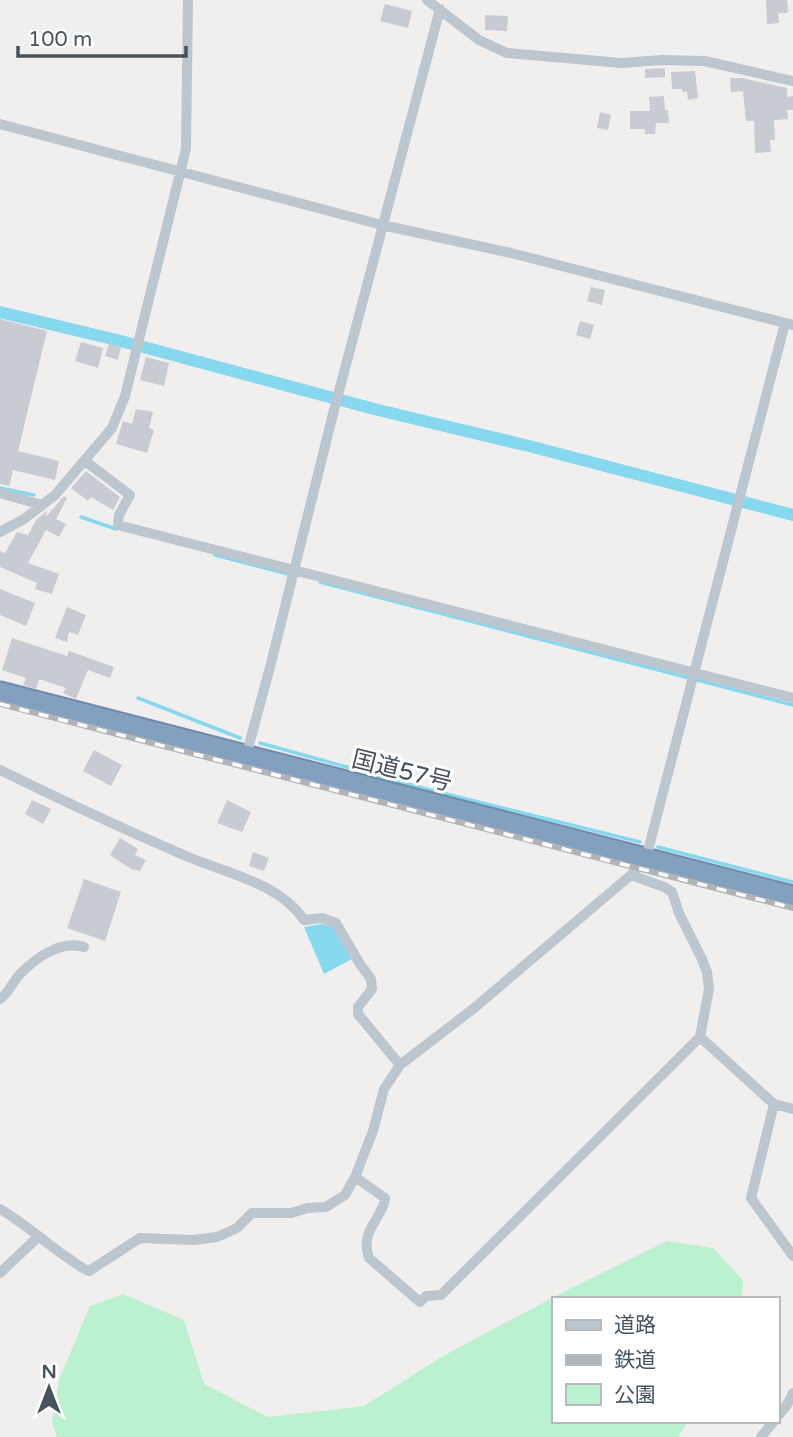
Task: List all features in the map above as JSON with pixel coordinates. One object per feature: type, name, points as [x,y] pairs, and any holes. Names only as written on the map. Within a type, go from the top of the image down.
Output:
[{"type":"highway","name":"国道57号","points":[[0,692],[793,896]]},
{"type":"street","points":[[0,532],[24,519],[55,495],[112,428],[125,396],[182,172],[187,111],[188,0]]},
{"type":"street","points":[[427,0],[479,40],[507,53],[621,63],[704,61],[793,80]]},
{"type":"street","points":[[246,756],[440,9]]},
{"type":"street","points":[[0,124],[382,225],[512,253],[789,325],[646,858],[631,875],[473,1009],[400,1065],[384,1089],[373,1131],[355,1177],[345,1195],[326,1207],[291,1213],[251,1213],[237,1228],[216,1237],[193,1240],[140,1238],[89,1271],[38,1237],[21,1221],[0,1209]]},
{"type":"street","points":[[85,461],[130,495],[119,515],[118,525],[793,698]]},
{"type":"street","points":[[0,493],[42,505]]},
{"type":"street","points":[[0,770],[183,855],[261,886],[295,905],[304,919],[322,918],[335,923],[371,979],[372,989],[358,1007],[358,1014],[400,1065]]},
{"type":"street","points":[[355,1177],[385,1198],[369,1234],[366,1251],[369,1258],[420,1302],[426,1296],[441,1295],[700,1037],[709,989],[702,958],[679,913],[672,892],[631,875]]},
{"type":"street","points":[[0,999],[38,958],[72,944],[84,947]]},
{"type":"street","points":[[700,1037],[774,1104],[793,1109]]},
{"type":"street","points":[[774,1104],[751,1198],[793,1256]]},
{"type":"street","points":[[0,1273],[38,1237]]},
{"type":"street","points":[[779,1415],[793,1393]]},
{"type":"street","points":[[761,1437],[773,1423]]},
{"type":"green space","points":[[667,1241],[713,1248],[743,1280],[742,1297],[554,1297]]},
{"type":"green space","points":[[123,1294],[184,1320],[204,1384],[268,1417],[364,1406],[443,1356],[552,1298],[552,1423],[687,1423],[678,1437],[57,1437],[52,1422],[59,1380],[90,1306]]},
{"type":"water","points":[[322,924],[333,926],[352,959],[324,974],[304,927]]},
{"type":"building","points":[[766,0],[787,0],[788,13],[778,13],[779,23],[767,24]]},
{"type":"building","points":[[385,4],[412,11],[408,28],[380,21]]},
{"type":"building","points":[[485,15],[508,16],[507,31],[485,30]]},
{"type":"building","points":[[665,68],[665,77],[645,78],[645,69]]},
{"type":"building","points":[[695,71],[698,98],[688,100],[687,92],[672,89],[671,72]]},
{"type":"building","points":[[730,78],[787,88],[787,97],[793,96],[793,110],[787,110],[788,119],[774,120],[775,140],[770,140],[771,152],[755,153],[754,121],[746,121],[743,91],[731,92]]},
{"type":"building","points":[[664,96],[669,123],[656,123],[655,134],[645,134],[645,129],[630,129],[630,111],[650,111],[649,97]]},
{"type":"building","points":[[600,112],[611,115],[608,130],[597,128]]},
{"type":"building","points":[[591,287],[605,290],[602,305],[587,301]]},
{"type":"building","points":[[0,319],[47,331],[18,451],[59,461],[55,480],[13,470],[9,486],[0,484]]},
{"type":"building","points":[[580,321],[594,325],[590,339],[576,335]]},
{"type":"building","points":[[81,342],[103,348],[98,368],[75,361]]},
{"type":"building","points":[[109,344],[121,347],[118,360],[105,356]]},
{"type":"building","points":[[146,357],[169,363],[164,386],[140,380]]},
{"type":"building","points":[[136,409],[153,412],[149,428],[154,430],[147,453],[116,444],[123,421],[132,424]]},
{"type":"building","points":[[86,471],[120,497],[113,510],[91,497],[88,501],[71,488]]},
{"type":"building","points":[[64,496],[67,498],[56,519],[66,524],[59,537],[46,530],[28,563],[59,574],[52,594],[35,589],[37,583],[0,567],[0,551],[5,553],[17,532],[28,535],[36,520],[47,511],[46,517]]},
{"type":"building","points":[[0,589],[35,603],[26,626],[0,615]]},
{"type":"building","points":[[67,607],[86,615],[78,635],[69,632],[67,642],[55,638]]},
{"type":"building","points":[[12,638],[67,656],[69,651],[114,667],[110,678],[88,670],[76,699],[63,693],[66,688],[42,680],[39,680],[36,689],[23,685],[26,678],[2,670]]},
{"type":"building","points":[[94,750],[122,765],[111,786],[83,771]]},
{"type":"building","points":[[32,800],[51,809],[43,824],[25,814]]},
{"type":"building","points":[[227,800],[251,812],[242,832],[217,823]]},
{"type":"building","points":[[120,838],[138,849],[135,855],[146,860],[140,871],[131,869],[110,855]]},
{"type":"building","points":[[253,852],[269,858],[264,871],[249,866]]},
{"type":"building","points":[[84,879],[121,892],[105,941],[67,928]]},
{"type":"waterway","points":[[0,312],[793,515]]},
{"type":"waterway","points":[[0,488],[34,495]]},
{"type":"waterway","points":[[81,517],[116,529]]},
{"type":"waterway","points":[[215,555],[292,575]]},
{"type":"waterway","points":[[320,582],[793,705]]},
{"type":"waterway","points":[[138,698],[240,738]]},
{"type":"waterway","points":[[260,743],[430,790],[640,842]]},
{"type":"waterway","points":[[658,847],[793,882]]},
{"type":"railway","points":[[0,704],[793,908]]}]
